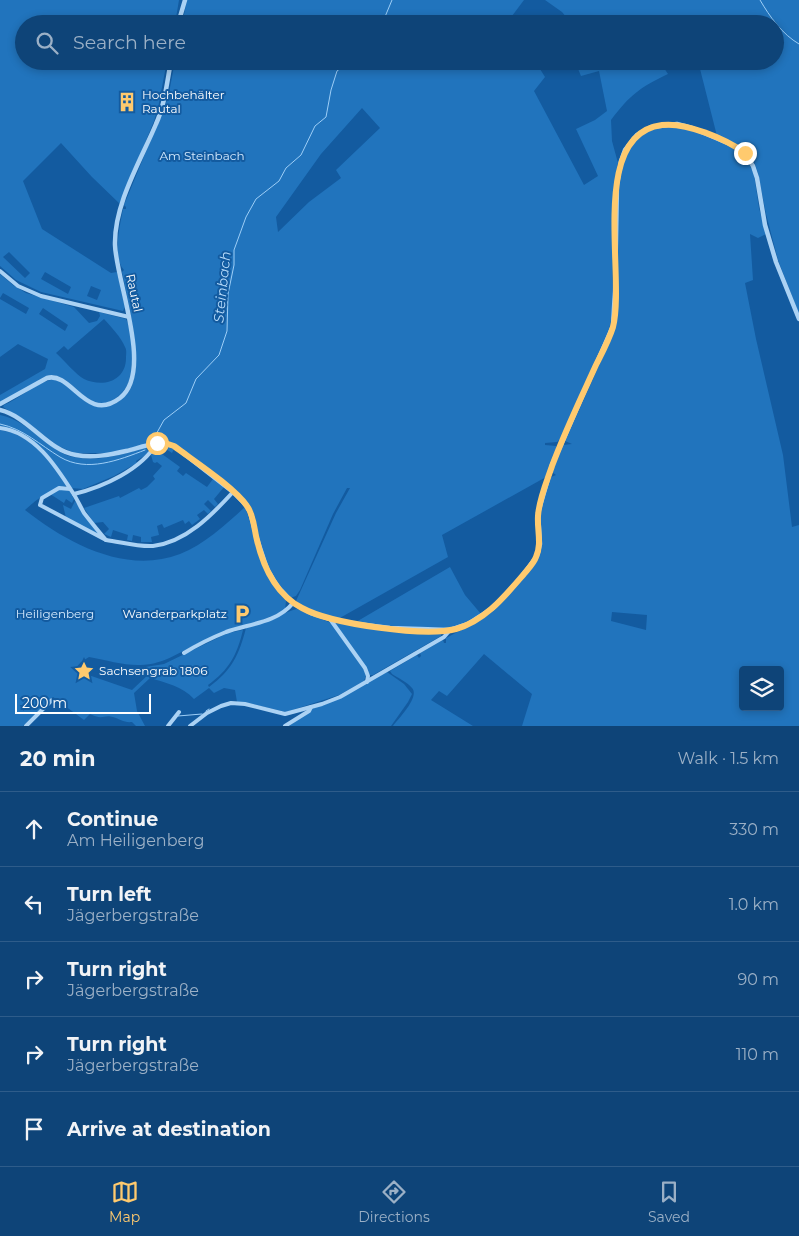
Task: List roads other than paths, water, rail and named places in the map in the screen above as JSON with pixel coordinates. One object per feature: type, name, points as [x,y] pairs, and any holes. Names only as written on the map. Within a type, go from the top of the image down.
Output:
[{"type":"street","points":[[181,15],[185,0]]},
{"type":"street","name":"Rautal","points":[[0,404],[47,378],[53,377],[59,379],[93,404],[104,405],[115,401],[126,392],[131,383],[134,351],[116,256],[115,237],[122,207],[162,108],[169,70]]},
{"type":"street","points":[[0,410],[23,421],[57,447],[74,455],[111,454],[157,443],[174,446],[234,492],[246,505],[250,512],[258,545],[276,586],[293,603],[311,613],[330,619],[390,628],[450,630],[468,624],[493,608],[519,580],[537,556],[540,544],[538,513],[552,465],[613,326],[617,185],[625,150],[637,135],[651,127],[677,124],[707,134],[745,153],[755,172],[765,225],[776,262],[799,319]]},
{"type":"street","points":[[0,271],[18,286],[41,296],[129,318]]},
{"type":"street","points":[[0,428],[18,433],[30,440],[57,469],[84,513],[106,540]]},
{"type":"street","points":[[74,494],[99,486],[121,474],[151,453],[157,443]]},
{"type":"street","points":[[70,489],[59,488],[41,499],[40,505],[106,540],[152,546],[175,540],[199,525],[234,492]]},
{"type":"street","points":[[184,653],[228,632],[274,617],[287,610],[293,603]]},
{"type":"street","points":[[330,619],[365,668],[368,676],[367,682]]},
{"type":"street","points":[[190,726],[211,711],[231,703],[245,704],[282,714],[340,697],[444,637],[450,630]]},
{"type":"street","points":[[26,726],[52,700]]},
{"type":"street","points":[[285,726],[309,711],[310,707]]},
{"type":"street","points":[[168,726],[178,712]]},
{"type":"waterway","name":"Steinbach","points":[[386,15],[392,0]]},
{"type":"waterway","name":"Steinbach","points":[[760,0],[770,15]]},
{"type":"waterway","name":"Steinbach","points":[[784,32],[799,44]]},
{"type":"waterway","name":"Steinbach","points":[[154,438],[164,420],[186,403],[196,379],[219,355],[227,331],[228,294],[234,265],[234,250],[246,217],[256,199],[279,181],[286,168],[301,155],[315,126],[326,117],[331,90],[338,70]]},
{"type":"waterway","name":"Steinbach","points":[[0,424],[24,433],[70,462],[81,464],[114,461],[145,450]]},
{"type":"waterway","points":[[178,716],[202,714]]},
{"type":"place","name":"Hochbehälter Rautal","points":[[127,102]]},
{"type":"place","name":"Wanderparkplatz","points":[[242,614]]},
{"type":"place","name":"Sachsengrab 1806","points":[[84,671]]},
{"type":"park label","name":"Am Steinbach","points":[[202,156]]},
{"type":"park label","name":"Heiligenberg","points":[[55,614]]}]
